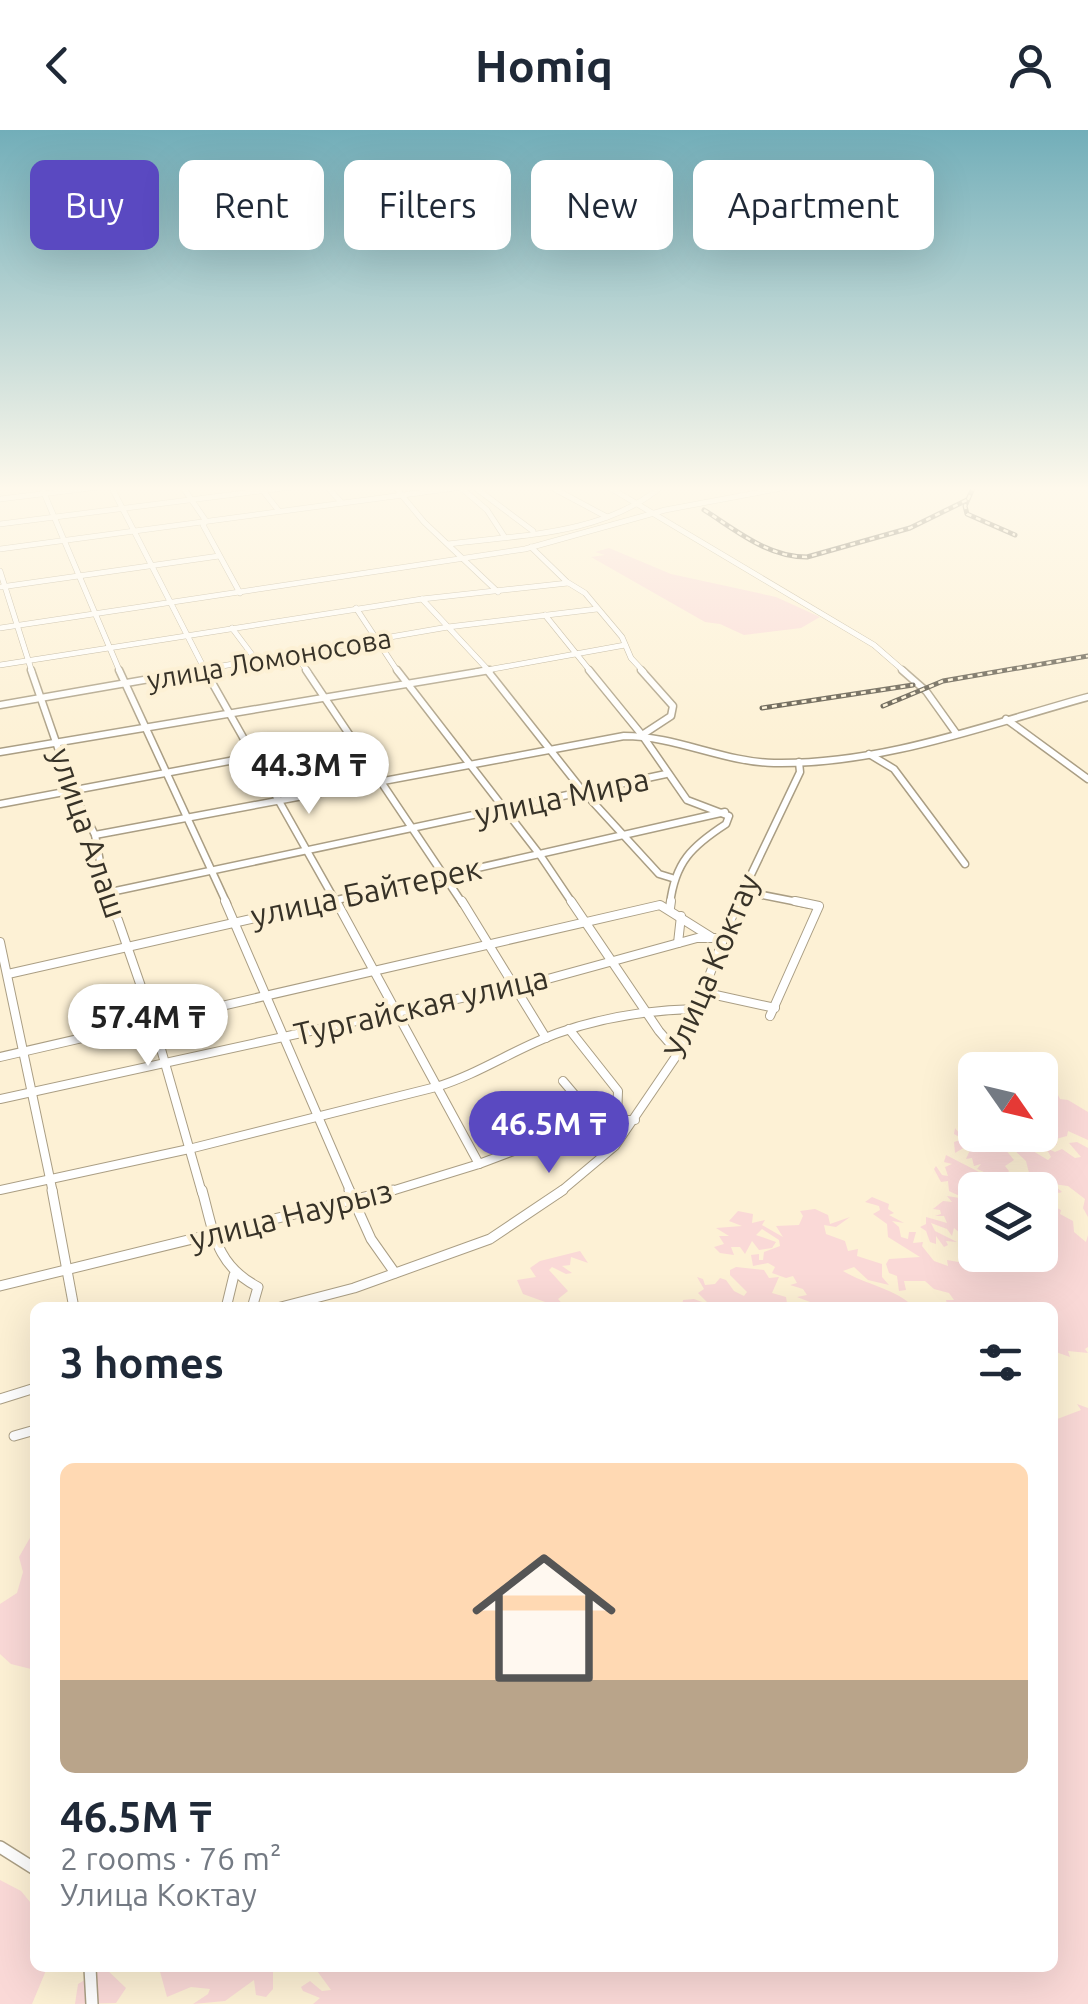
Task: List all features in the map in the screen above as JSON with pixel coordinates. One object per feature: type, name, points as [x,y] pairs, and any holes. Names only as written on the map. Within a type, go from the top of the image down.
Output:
[{"type":"street","points":[[2,587],[96,573]]},
{"type":"street","points":[[158,573],[228,715],[256,756],[479,1164]]},
{"type":"street","points":[[229,573],[240,593]]},
{"type":"street","points":[[0,628],[371,573]]},
{"type":"street","points":[[477,573],[498,592]]},
{"type":"street","points":[[558,573],[598,609],[631,658],[673,706],[671,716],[642,735]]},
{"type":"street","points":[[756,573],[874,644],[926,691],[956,733]]},
{"type":"street","points":[[78,576],[234,920],[354,1201],[394,1273]]},
{"type":"street","points":[[0,665],[356,608],[568,583]]},
{"type":"street","name":"улица Алаш","points":[[2,587],[72,791],[87,830],[95,835],[214,1233],[234,1275],[258,1287],[254,1302]]},
{"type":"street","points":[[422,599],[582,790],[659,874],[672,878]]},
{"type":"street","points":[[356,608],[407,686],[540,855],[668,1042],[681,1048]]},
{"type":"street","name":"улица Ломоносова","points":[[0,706],[448,627],[598,609]]},
{"type":"street","points":[[544,615],[642,735],[687,800],[728,816],[726,824],[680,856],[672,878],[670,908]]},
{"type":"street","points":[[232,628],[256,660]]},
{"type":"street","points":[[0,752],[328,700],[625,645]]},
{"type":"street","points":[[249,652],[292,654],[328,700],[445,874],[546,1038]]},
{"type":"street","points":[[95,835],[642,735],[761,762],[870,754],[1088,697]]},
{"type":"street","points":[[1006,718],[1088,779]]},
{"type":"street","points":[[870,754],[894,770],[965,864]]},
{"type":"street","points":[[0,804],[256,756]]},
{"type":"street","name":"Улица Коктау","points":[[297,1302],[394,1273],[497,1235],[579,1178],[616,1146],[681,1048],[742,891],[800,772],[799,762]]},
{"type":"street","name":"улица Мира","points":[[109,891],[666,774]]},
{"type":"street","name":"улица Байтерек","points":[[8,974],[725,812]]},
{"type":"street","points":[[702,992],[773,1012],[819,906],[742,891]]},
{"type":"street","points":[[0,1058],[660,905],[711,937]]},
{"type":"street","points":[[678,943],[681,916]]},
{"type":"street","name":"Тургайская улица","points":[[0,1099],[512,986],[678,943],[724,938]]},
{"type":"street","points":[[0,942],[34,1092],[73,1302]]},
{"type":"street","points":[[0,1190],[189,1149],[436,1087],[472,1076],[569,1029],[645,1010],[696,1009]]},
{"type":"street","points":[[569,1029],[618,1092],[618,1118]]},
{"type":"street","points":[[563,1081],[596,1120]]},
{"type":"street","name":"улица Наурыз","points":[[0,1286],[354,1201],[479,1164],[596,1120],[635,1120]]},
{"type":"street","points":[[229,1302],[234,1275]]},
{"type":"street","points":[[0,1399],[30,1390]]},
{"type":"street","points":[[14,1436],[30,1431]]},
{"type":"street","points":[[0,1847],[30,1866]]},
{"type":"street","points":[[90,1972],[92,2004]]},
{"type":"shaded area","points":[[620,573],[670,573],[776,597],[820,617],[801,628],[744,635],[705,622]]},
{"type":"shaded area","points":[[1058,1095],[1088,1112],[1088,1140],[1068,1131],[1067,1136],[1058,1138]]},
{"type":"shaded area","points":[[1077,1142],[1088,1148],[1088,1217],[1083,1208],[1085,1199],[1068,1186],[1058,1185],[1058,1172],[1029,1172],[1026,1161],[1016,1152],[1035,1152],[1048,1160],[1048,1152],[1062,1149],[1075,1158],[1081,1157],[1069,1143]]},
{"type":"shaded area","points":[[969,1152],[1007,1152],[1014,1160],[1005,1166],[1008,1172],[984,1172],[977,1169],[981,1164],[974,1166],[972,1158],[966,1159]]},
{"type":"shaded area","points":[[946,1155],[979,1172],[958,1172],[958,1195],[949,1191],[948,1181],[941,1182],[934,1169],[936,1166],[942,1175],[948,1176],[945,1167],[952,1164],[944,1162]]},
{"type":"shaded area","points":[[947,1196],[958,1198],[958,1231],[954,1228],[952,1236],[947,1229],[931,1223],[935,1231],[957,1242],[946,1241],[948,1245],[944,1247],[936,1236],[936,1244],[930,1242],[920,1227],[926,1224],[926,1217],[947,1223],[944,1216],[935,1216],[941,1214],[940,1210],[933,1209],[943,1201],[952,1202]]},
{"type":"shaded area","points":[[872,1197],[889,1204],[888,1209],[894,1213],[889,1215],[904,1223],[892,1221],[899,1227],[901,1237],[908,1239],[909,1232],[916,1232],[913,1243],[923,1242],[934,1261],[948,1266],[947,1260],[958,1262],[958,1272],[1058,1272],[1058,1208],[1061,1210],[1060,1214],[1073,1221],[1074,1232],[1086,1242],[1088,1235],[1088,1353],[1068,1351],[1070,1357],[1058,1353],[1058,1302],[946,1302],[954,1300],[949,1293],[934,1289],[925,1281],[904,1281],[906,1290],[899,1291],[897,1276],[889,1273],[886,1264],[889,1259],[920,1257],[888,1237],[887,1224],[873,1214],[880,1210],[879,1206],[865,1202]]},
{"type":"shaded area","points":[[815,1209],[828,1215],[830,1224],[850,1217],[836,1227],[824,1225],[826,1234],[845,1241],[848,1251],[858,1249],[857,1256],[882,1264],[882,1277],[889,1285],[868,1280],[854,1267],[843,1271],[908,1302],[810,1302],[797,1297],[807,1295],[803,1289],[790,1285],[797,1283],[793,1276],[772,1273],[775,1267],[768,1263],[753,1266],[751,1255],[759,1254],[759,1260],[763,1260],[764,1252],[780,1246],[779,1240],[762,1229],[756,1235],[776,1242],[772,1248],[759,1250],[752,1241],[745,1254],[740,1247],[731,1247],[734,1255],[720,1253],[714,1247],[724,1244],[719,1236],[729,1236],[716,1228],[742,1226],[729,1221],[738,1211],[753,1214],[752,1223],[765,1220],[762,1225],[783,1237],[776,1226],[799,1225],[803,1216],[800,1211]]},
{"type":"shaded area","points":[[580,1251],[588,1263],[571,1257],[570,1265],[562,1266],[572,1273],[566,1274],[552,1267],[549,1270],[568,1291],[558,1299],[561,1302],[545,1302],[523,1294],[517,1280],[536,1277],[530,1268],[540,1261]]},
{"type":"shaded area","points":[[730,1270],[764,1270],[769,1278],[779,1277],[772,1293],[786,1297],[787,1302],[707,1302],[698,1293],[704,1289],[697,1277],[705,1285],[715,1284],[720,1278],[744,1296],[747,1292],[730,1275]]},
{"type":"shaded area","points":[[1077,1404],[1088,1408],[1088,2004],[313,2004],[320,1998],[303,1991],[301,1987],[310,1981],[322,1991],[331,1990],[318,1972],[1058,1972],[1058,1419],[1081,1410]]},
{"type":"shaded area","points":[[30,1538],[30,1669],[11,1664],[0,1654],[0,1604],[17,1593],[23,1572],[19,1557]]},
{"type":"shaded area","points":[[0,1880],[21,1891],[30,1902],[30,1972],[45,1972],[32,2004],[0,2004]]},
{"type":"shaded area","points":[[98,1972],[109,1972],[126,1988],[116,2003],[75,2004],[78,1984]]},
{"type":"shaded area","points":[[160,1972],[273,1972],[273,1989],[266,1997],[256,1995],[254,1980],[225,2001],[193,2004],[210,1989],[191,1987],[167,1997]]},
{"type":"railway","points":[[883,706],[943,681],[1088,656]]},
{"type":"railway","points":[[762,708],[913,685]]}]
